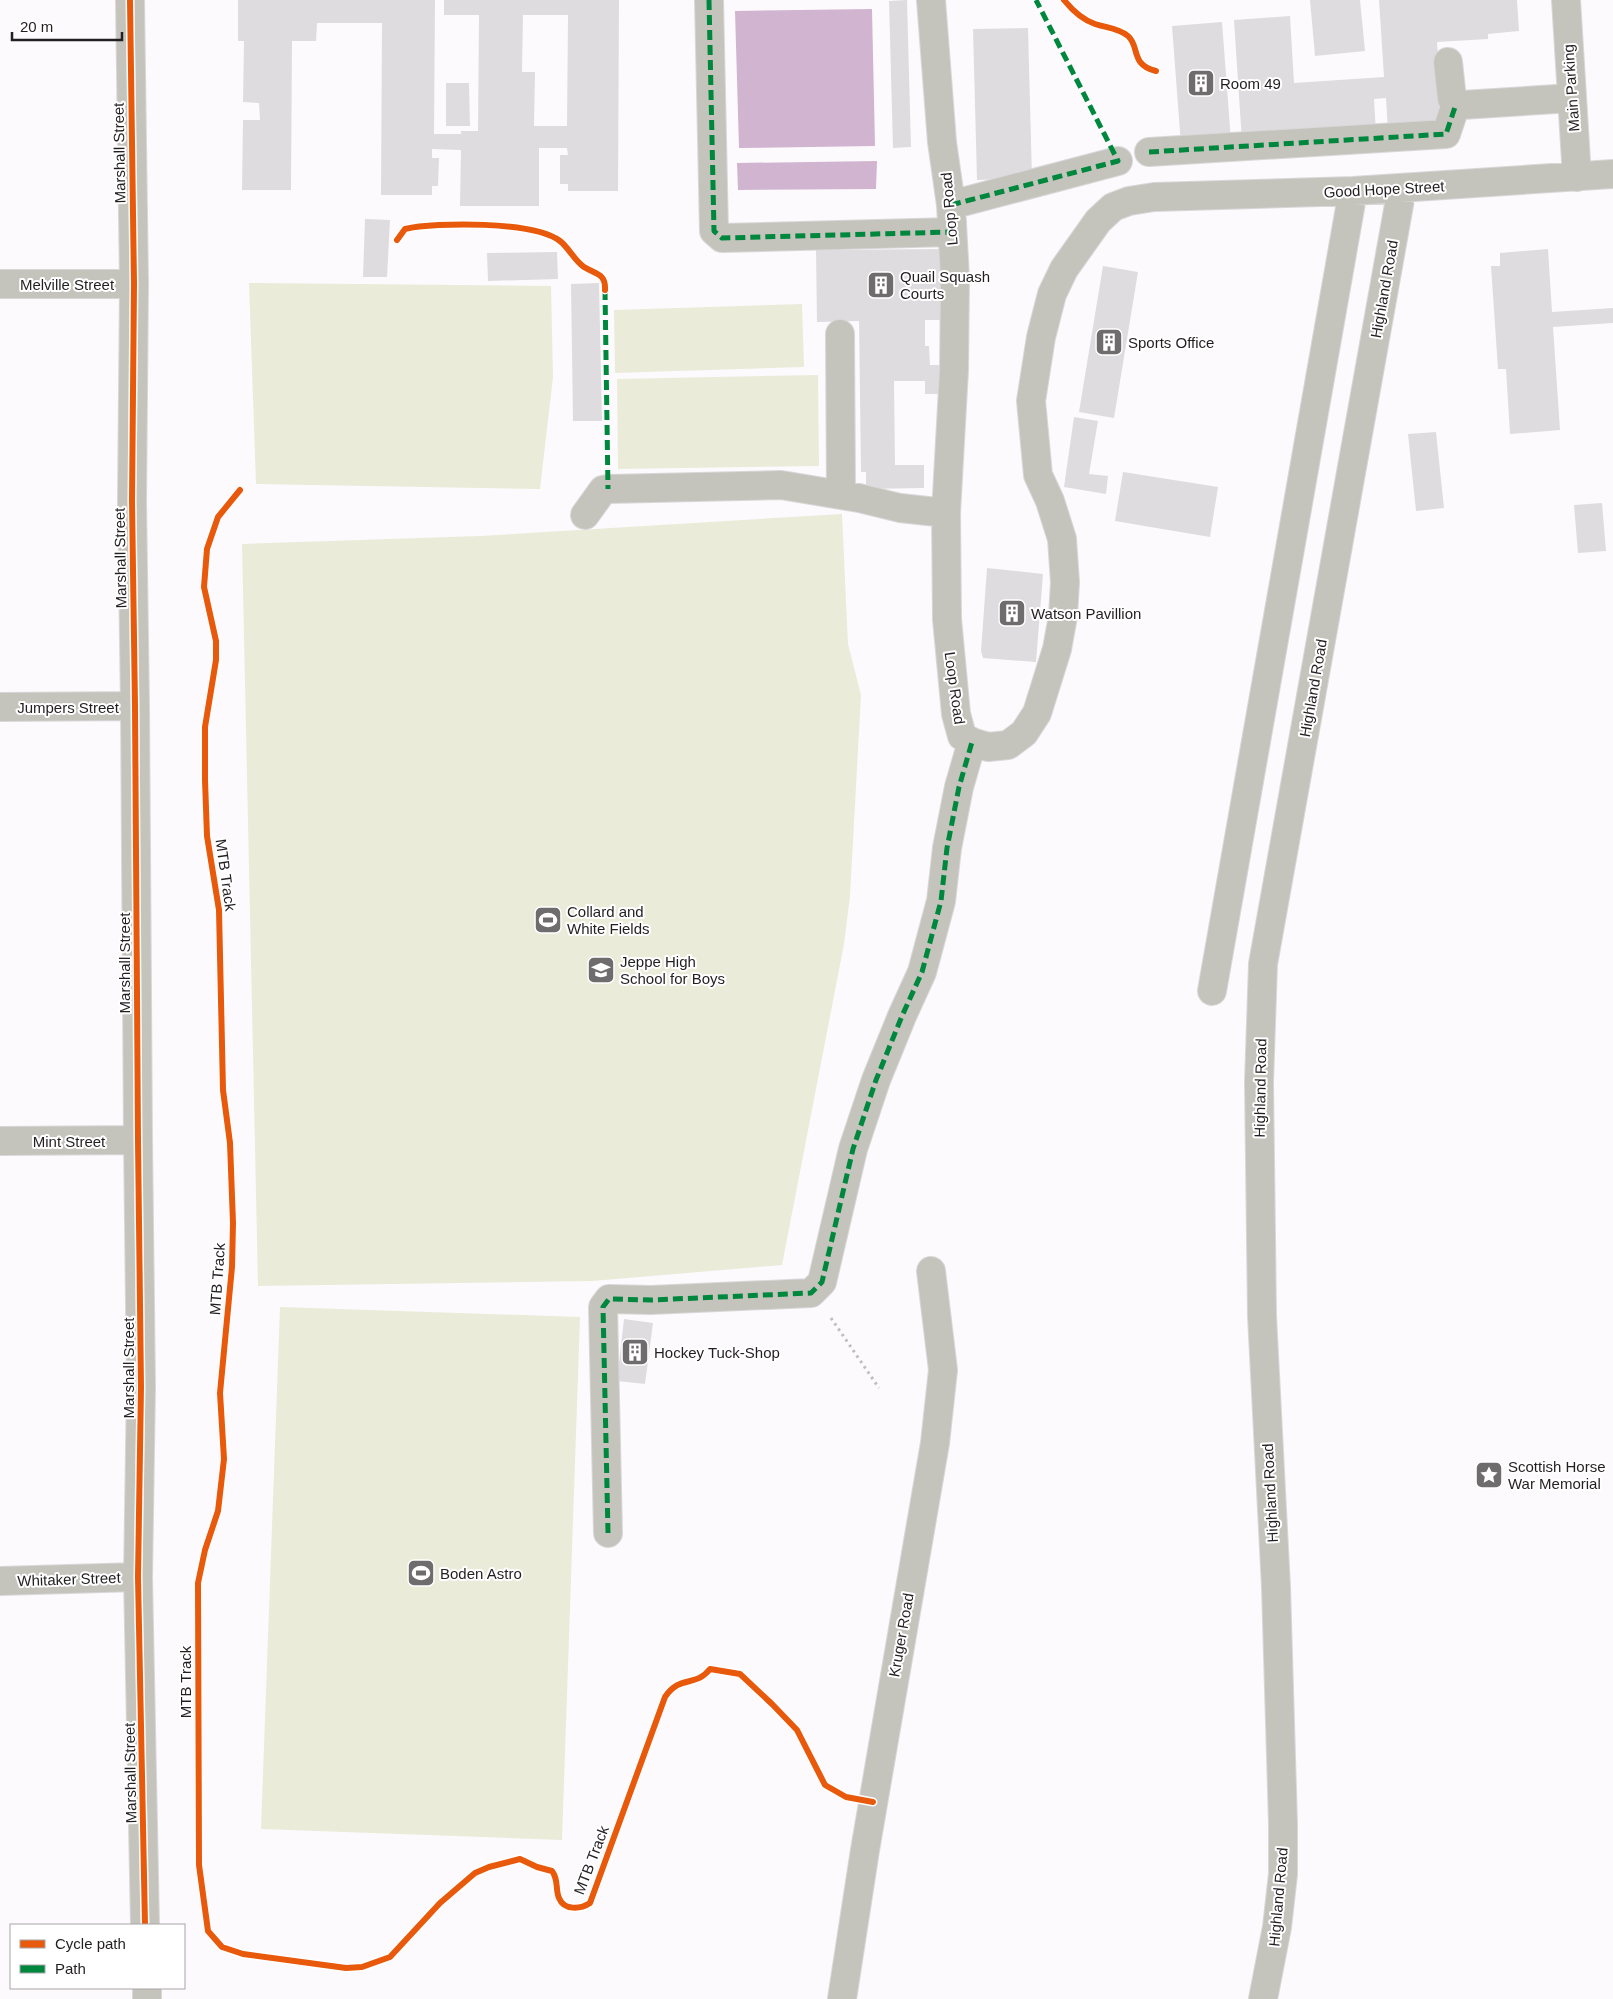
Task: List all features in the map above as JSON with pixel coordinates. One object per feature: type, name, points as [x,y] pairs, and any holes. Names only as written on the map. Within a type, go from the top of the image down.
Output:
[{"type":"street","name":"Marshall Street","points":[[130,0],[134,284],[132,502],[136,706],[141,1388],[138,1577],[145,1924]]},
{"type":"street","points":[[709,0],[714,231],[722,238],[952,232]]},
{"type":"street","name":"Loop Road","points":[[931,0],[942,142],[951,206],[955,278],[954,370],[946,512],[947,619],[956,714],[962,736],[972,742],[988,747],[1008,744],[1024,733],[1037,713],[1059,641],[1065,582],[1062,539],[1050,501],[1038,475],[1031,401],[1041,337],[1052,294],[1064,269],[1098,221],[1113,207],[1128,201],[1154,196]]},
{"type":"street","name":"Main Parking","points":[[1566,0],[1577,177]]},
{"type":"street","points":[[1448,62],[1452,99],[1456,104],[1462,106],[1572,98]]},
{"type":"street","points":[[1149,152],[1446,134],[1456,104]]},
{"type":"street","points":[[951,206],[1118,161]]},
{"type":"street","name":"Good Hope Street","points":[[1154,196],[1352,192],[1613,174]]},
{"type":"street","name":"Highland Road","points":[[1264,1999],[1277,1927],[1283,1874],[1283,1824],[1276,1587],[1262,1306],[1259,1082],[1263,964],[1402,188]]},
{"type":"street","points":[[1212,991],[1352,192]]},
{"type":"street","name":"Melville Street","points":[[0,284],[134,284]]},
{"type":"street","points":[[840,334],[841,495]]},
{"type":"street","points":[[585,516],[603,490],[608,489],[781,484],[900,508],[946,512]]},
{"type":"street","name":"Jumpers Street","points":[[0,708],[136,706]]},
{"type":"street","points":[[608,1533],[603,1307],[609,1299],[651,1300],[811,1292],[822,1282],[853,1149],[880,1071],[922,972],[941,901],[947,848],[972,742]]},
{"type":"street","name":"Mint Street","points":[[0,1141],[138,1140]]},
{"type":"street","name":"Kruger Road","points":[[842,1999],[865,1850],[939,1416],[943,1370],[931,1270]]},
{"type":"street","name":"Whitaker Street","points":[[0,1581],[138,1577]]},
{"type":"path","points":[[822,1282],[829,1314],[879,1388]]},
{"type":"green space","points":[[249,283],[551,286],[553,377],[540,489],[256,484]]},
{"type":"green space","points":[[802,304],[804,367],[615,373],[614,310]]},
{"type":"green space","points":[[818,375],[819,466],[618,469],[617,379]]},
{"type":"green space","name":"Collard and White Fields","points":[[842,514],[848,644],[861,695],[850,896],[844,944],[782,1265],[592,1281],[258,1286],[242,544],[480,536]]},
{"type":"green space","name":"Boden Astro","points":[[280,1307],[580,1317],[562,1840],[261,1829]]},
{"type":"shaded area","points":[[872,9],[875,146],[739,148],[735,11]]},
{"type":"shaded area","points":[[877,161],[876,189],[738,190],[737,163]]},
{"type":"building","points":[[238,0],[435,0],[434,134],[461,134],[461,131],[478,131],[479,15],[444,15],[444,0],[619,0],[618,191],[568,191],[568,184],[560,184],[560,155],[568,155],[567,148],[539,148],[539,206],[460,206],[461,150],[432,149],[432,158],[439,158],[438,186],[432,186],[432,195],[381,195],[382,23],[317,23],[316,41],[292,41],[291,190],[242,190],[243,120],[260,120],[259,103],[243,102],[244,41],[238,41]],"holes":[[[523,15],[568,15],[567,126],[534,126],[535,72],[522,72]]]},
{"type":"building","points":[[907,0],[911,147],[893,148],[889,1]]},
{"type":"building","points":[[1310,0],[1360,0],[1365,51],[1315,56]]},
{"type":"building","points":[[1379,0],[1517,0],[1519,31],[1488,34],[1488,39],[1437,42],[1442,128],[1388,131],[1386,98],[1374,99],[1376,133],[1242,142],[1234,20],[1290,16],[1294,83],[1384,77]]},
{"type":"building","name":"Room 49","points":[[1222,22],[1231,141],[1181,145],[1172,26]]},
{"type":"building","points":[[1028,28],[1032,178],[977,180],[973,29]]},
{"type":"building","points":[[446,83],[469,83],[470,126],[446,126]]},
{"type":"building","points":[[365,219],[390,220],[387,277],[363,277]]},
{"type":"building","points":[[945,249],[946,320],[925,320],[925,346],[929,346],[930,365],[946,365],[947,394],[925,394],[925,381],[894,381],[895,465],[924,465],[924,488],[866,489],[866,472],[861,472],[859,321],[817,322],[816,250]]},
{"type":"building","points":[[1548,249],[1552,312],[1613,308],[1613,323],[1553,327],[1560,430],[1510,434],[1506,369],[1498,369],[1491,266],[1500,266],[1500,253]]},
{"type":"building","points":[[557,252],[558,279],[488,281],[487,253]]},
{"type":"building","name":"Sports Office","points":[[1103,266],[1138,272],[1114,418],[1079,412]]},
{"type":"building","points":[[599,283],[602,421],[573,421],[571,284]]},
{"type":"building","points":[[1074,417],[1098,421],[1089,474],[1108,476],[1106,494],[1064,487]]},
{"type":"building","points":[[1436,432],[1444,508],[1416,511],[1408,434]]},
{"type":"building","points":[[1123,472],[1218,487],[1210,537],[1115,521]]},
{"type":"building","points":[[1602,503],[1606,551],[1578,553],[1574,505]]},
{"type":"building","name":"Watson Pavillion","points":[[987,568],[1043,574],[1036,662],[983,658],[981,651]]},
{"type":"building","name":"Hockey Tuck-Shop","points":[[624,1319],[653,1323],[645,1384],[617,1381]]},
{"type":"marked path","points":[[709,0],[714,231],[722,238],[952,232]]},
{"type":"marked path","points":[[951,205],[1118,161],[1036,0]]},
{"type":"marked path","points":[[1149,152],[1446,134],[1456,104]]},
{"type":"marked path","points":[[605,290],[608,489]]},
{"type":"marked path","points":[[608,1533],[603,1307],[609,1299],[651,1300],[811,1293],[822,1282],[853,1149],[876,1080],[922,972],[941,901],[947,848],[959,787],[972,742]]},
{"type":"cycle path","points":[[130,0],[134,284],[132,501],[141,1387],[138,1577],[145,1924]]},
{"type":"cycle path","points":[[1064,0],[1086,20],[1128,36],[1132,40],[1142,64],[1156,71]]},
{"type":"cycle path","points":[[397,240],[405,229],[461,224],[508,227],[547,234],[560,241],[580,264],[602,277],[605,290]]},
{"type":"cycle path","name":"MTB Track","points":[[240,490],[218,517],[207,549],[204,587],[216,641],[216,660],[205,727],[205,780],[207,836],[219,910],[223,1090],[230,1143],[233,1223],[232,1267],[220,1393],[224,1459],[218,1511],[205,1550],[198,1583],[199,1865],[208,1931],[222,1947],[243,1954],[346,1968],[362,1967],[390,1957],[440,1903],[475,1873],[489,1867],[520,1859],[537,1867],[552,1871],[559,1898],[565,1905],[573,1908],[590,1903],[665,1697],[677,1686],[699,1678],[710,1669],[740,1674],[772,1704],[797,1730],[825,1785],[846,1797],[873,1802]]},
{"type":"place","name":"Room 49","points":[[1201,83]]},
{"type":"place","name":"Quail Squash Courts","points":[[881,285]]},
{"type":"place","name":"Sports Office","points":[[1109,342]]},
{"type":"place","name":"Watson Pavillion","points":[[1012,613]]},
{"type":"place","name":"Collard and White Fields","points":[[548,920]]},
{"type":"place","name":"Jeppe High School for Boys","points":[[601,970]]},
{"type":"place","name":"Hockey Tuck-Shop","points":[[635,1352]]},
{"type":"place","name":"Scottish Horse War Memorial","points":[[1489,1475]]},
{"type":"place","name":"Boden Astro","points":[[421,1573]]}]
